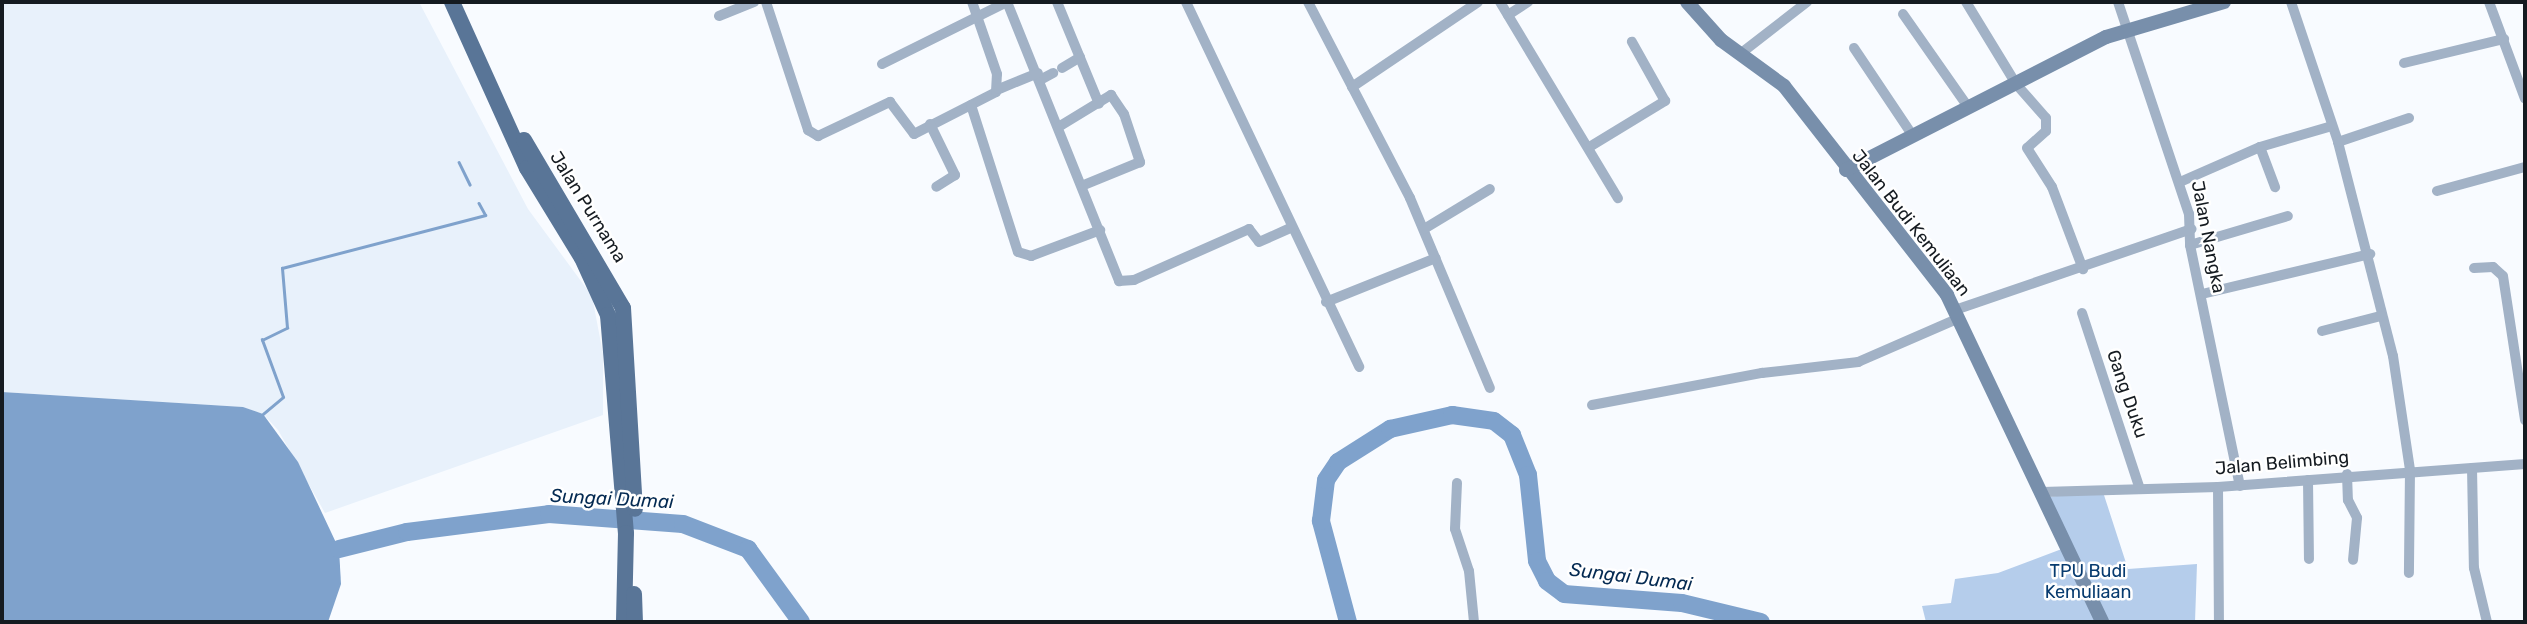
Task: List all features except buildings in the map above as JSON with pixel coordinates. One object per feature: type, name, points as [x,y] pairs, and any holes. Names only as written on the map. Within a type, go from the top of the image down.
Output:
[{"type":"main road","name":"Jalan Purnama","points":[[452,2],[527,168],[602,295],[611,335],[625,533],[624,622]]},
{"type":"main road","name":"Jalan Purnama","points":[[501,106],[616,289],[629,335],[635,622]]},
{"type":"street","points":[[719,16],[754,2]]},
{"type":"street","points":[[766,2],[813,135],[890,102],[899,108],[909,133],[999,89],[1058,71],[1080,57]]},
{"type":"street","points":[[972,2],[999,89]]},
{"type":"street","points":[[882,64],[1007,2],[1084,185],[1114,275],[1122,282],[1249,229],[1259,242],[1290,228]]},
{"type":"street","points":[[1057,2],[1099,104]]},
{"type":"street","points":[[1186,2],[1290,228],[1359,367]]},
{"type":"street","points":[[1308,2],[1424,229],[1490,388]]},
{"type":"street","points":[[1352,87],[1478,2]]},
{"type":"street","points":[[1500,2],[1591,146],[1618,198]]},
{"type":"street","points":[[1508,15],[1528,2]]},
{"type":"street","name":"Jalan Budi Kemuliaan","points":[[1687,2],[1740,54],[1784,86],[1957,314],[2102,622]]},
{"type":"street","points":[[1740,54],[1794,5],[1807,2]]},
{"type":"street","points":[[1966,2],[2016,84],[2048,123],[2027,148],[2052,187],[2083,269]]},
{"type":"street","name":"Jalan Nangka","points":[[2118,2],[2180,181],[2191,229],[2190,246],[2202,294],[2239,486]]},
{"type":"street","points":[[1846,170],[2128,29],[2224,2]]},
{"type":"street","points":[[2291,2],[2338,142],[2370,254],[2410,470],[2409,573]]},
{"type":"street","points":[[2489,2],[2525,99]]},
{"type":"street","points":[[1903,13],[1968,107]]},
{"type":"street","points":[[2404,63],[2504,39]]},
{"type":"street","points":[[1591,146],[1665,101],[1632,42]]},
{"type":"street","points":[[1854,48],[1913,136]]},
{"type":"street","points":[[1060,126],[1115,95],[1140,159],[1131,168],[1084,185]]},
{"type":"street","points":[[971,105],[1018,252],[1031,256],[1100,230]]},
{"type":"street","points":[[2338,142],[2409,118]]},
{"type":"street","points":[[930,124],[955,175],[936,187]]},
{"type":"street","points":[[2180,181],[2260,148],[2332,127]]},
{"type":"street","points":[[2260,148],[2275,187]]},
{"type":"street","points":[[2437,191],[2525,167]]},
{"type":"street","points":[[1424,229],[1490,189]]},
{"type":"street","points":[[2190,246],[2288,216]]},
{"type":"street","points":[[1592,405],[1762,373],[1858,362],[1957,314],[2191,229]]},
{"type":"street","points":[[2202,294],[2370,254]]},
{"type":"street","points":[[1326,302],[1436,258]]},
{"type":"street","points":[[2474,268],[2493,267],[2502,276],[2525,420]]},
{"type":"street","name":"Gang Duku","points":[[2082,313],[2139,486]]},
{"type":"street","points":[[2322,331],[2381,316]]},
{"type":"street","name":"Jalan Belimbing","points":[[2042,492],[2139,486],[2218,488],[2347,474],[2525,464]]},
{"type":"street","points":[[2472,468],[2474,568],[2485,620]]},
{"type":"street","points":[[2347,474],[2348,500],[2357,518],[2353,560]]},
{"type":"street","points":[[2308,480],[2309,559]]},
{"type":"street","points":[[1457,483],[1455,529],[1469,571],[1474,622]]},
{"type":"street","points":[[2218,488],[2219,622]]},
{"type":"shaded area","points":[[2,2],[419,2],[528,209],[592,296],[603,354],[603,415],[325,513],[278,430],[263,414],[242,407],[2,392]]},
{"type":"shaded area","points":[[2,392],[243,407],[263,414],[298,462],[339,549],[341,584],[328,622],[2,622]]},
{"type":"green space","name":"TPU Budi Kemuliaan","points":[[2103,492],[2128,569],[2197,564],[2195,622],[1926,622],[1922,606],[1951,603],[1955,579],[1998,573],[2067,547],[2045,497]]},
{"type":"waterway","points":[[459,162],[470,185]]},
{"type":"waterway","points":[[263,414],[283,397],[262,340],[287,328],[282,268],[485,215],[479,204]]},
{"type":"waterway","name":"Sungai Dumai","points":[[1348,622],[1321,521],[1326,480],[1338,462],[1390,429],[1452,415],[1494,421],[1512,435],[1528,475],[1537,561],[1547,581],[1564,594],[1682,603],[1761,622]]},
{"type":"waterway","name":"Sungai Dumai","points":[[339,549],[407,532],[549,514],[683,524],[748,549],[801,622]]}]
